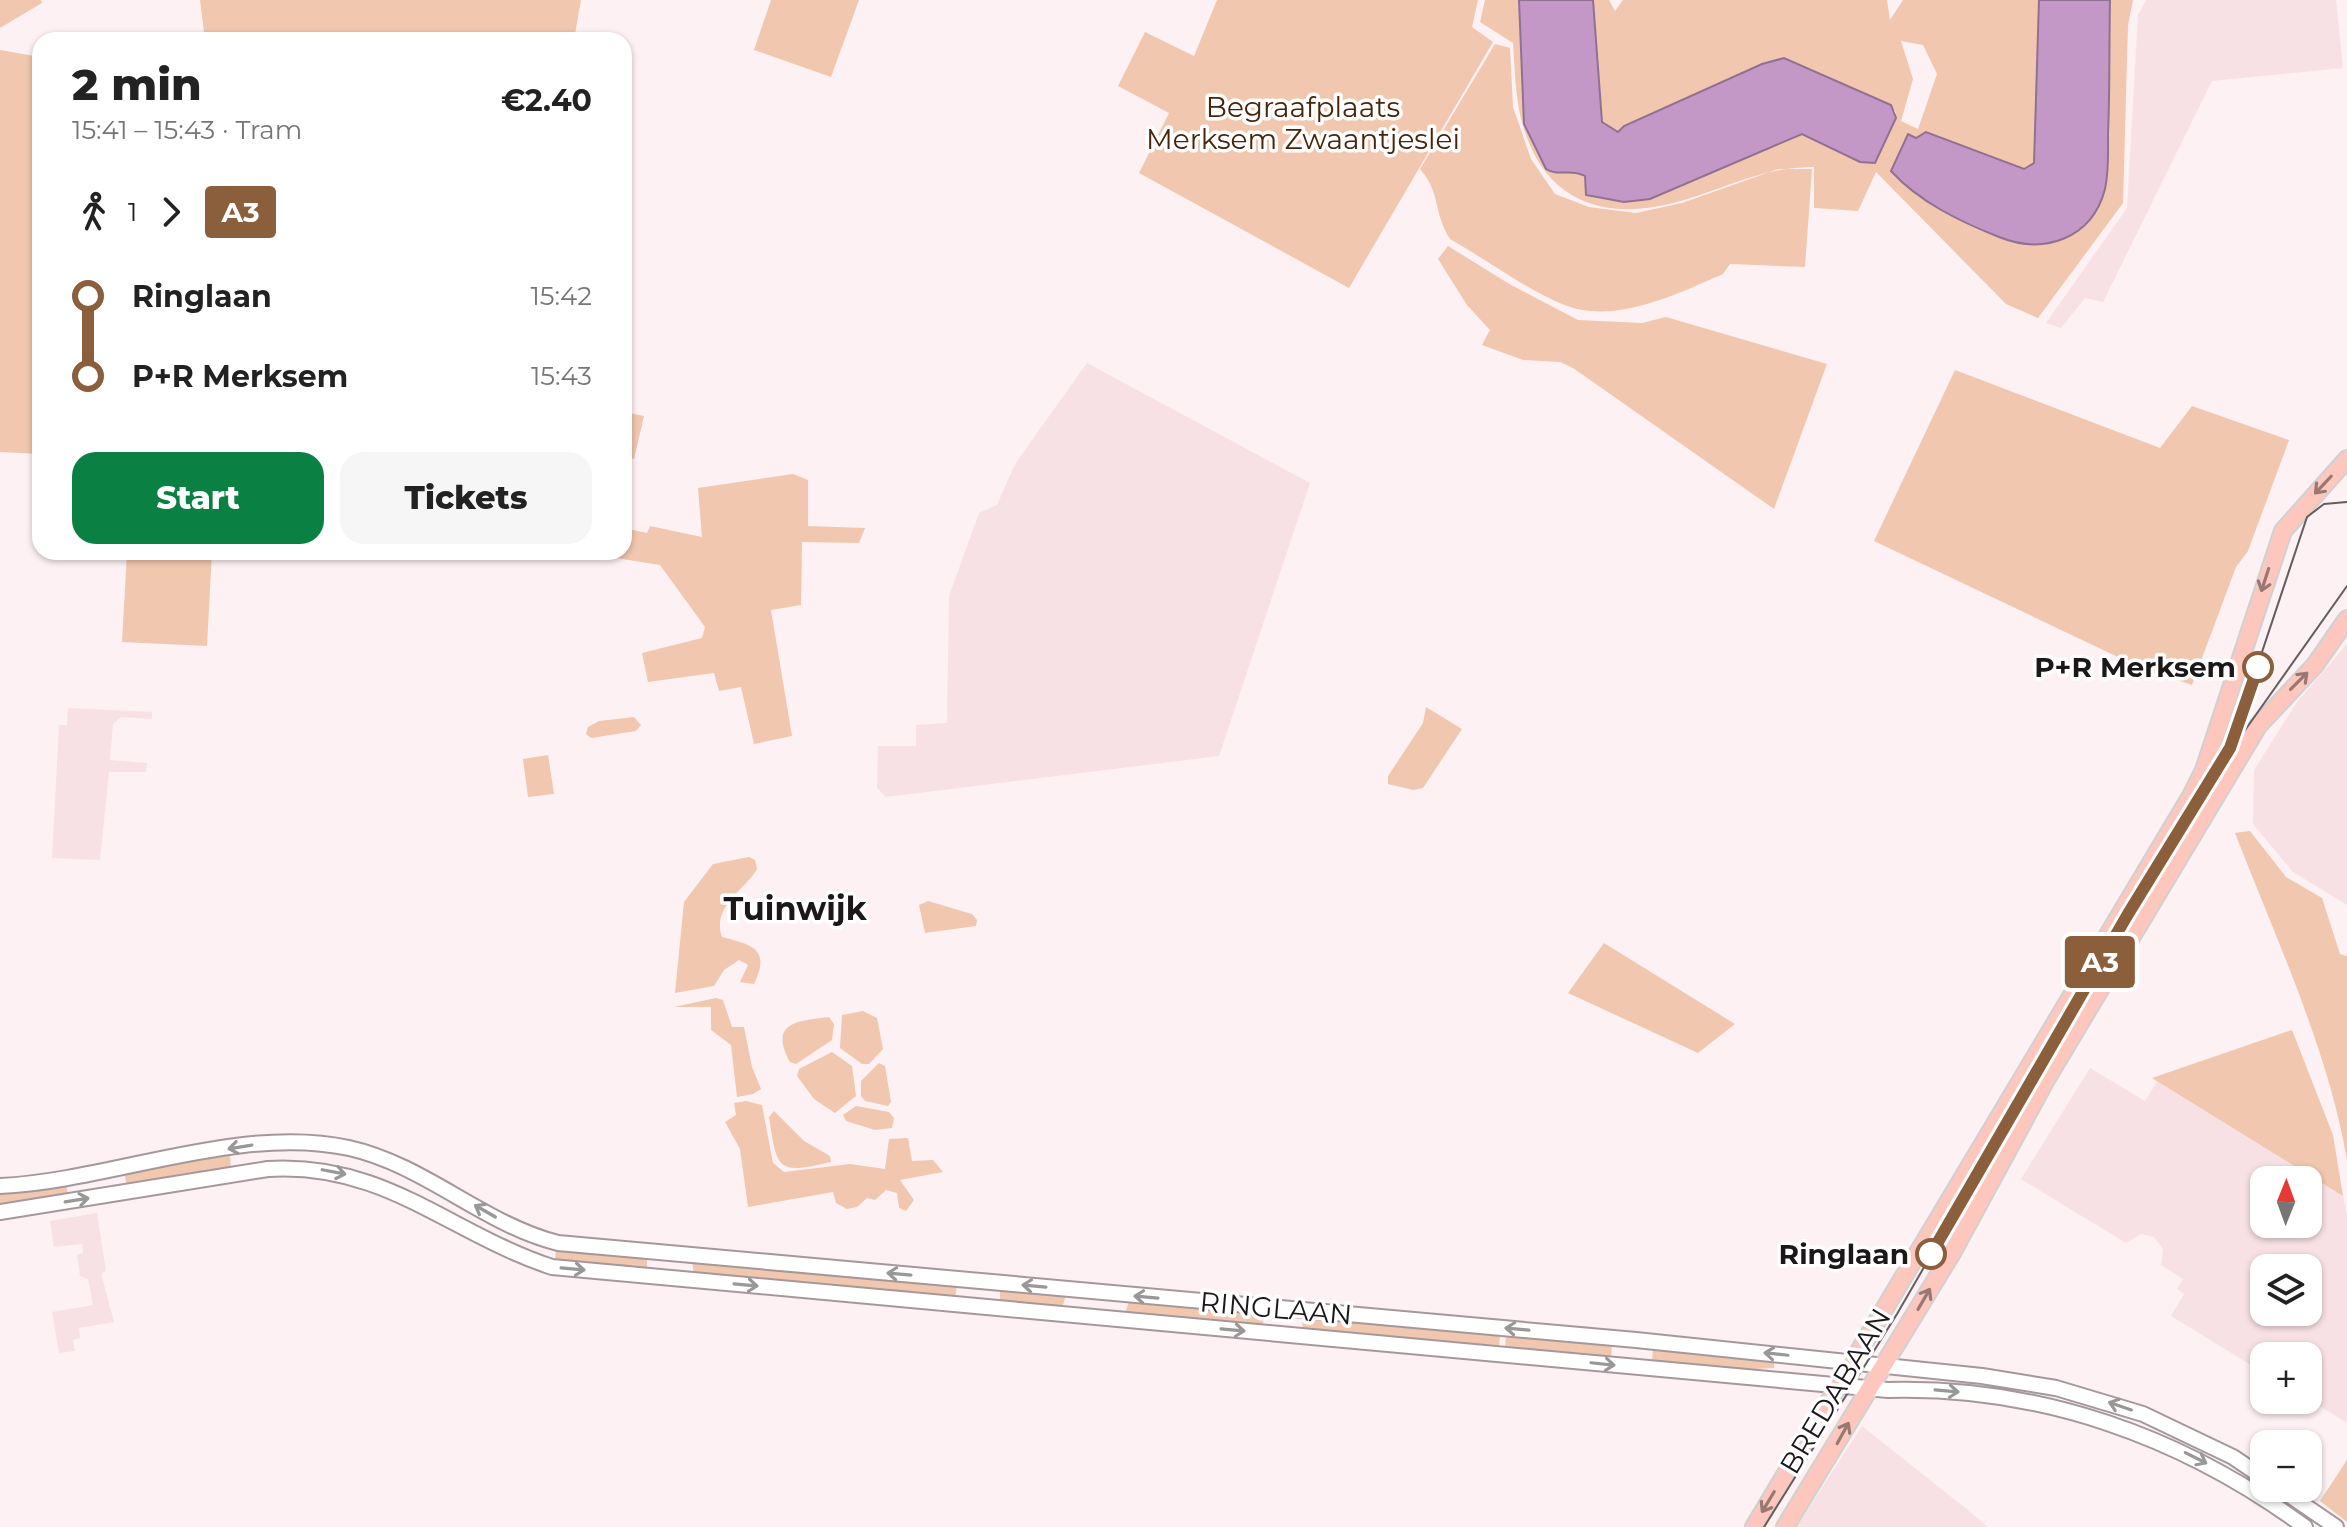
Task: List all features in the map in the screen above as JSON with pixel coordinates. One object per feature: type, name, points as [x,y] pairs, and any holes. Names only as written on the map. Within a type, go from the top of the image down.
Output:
[{"type":"main road","name":"BREDABAAN","points":[[1754,1527],[2184,808],[2204,769],[2283,531],[2347,459]]},
{"type":"main road","name":"BREDABAAN","points":[[1785,1527],[1805,1500],[1869,1387],[1952,1253],[2047,1078],[2258,726],[2315,665],[2347,619]]},
{"type":"street","name":"RINGLAAN","points":[[0,1186],[250,1146],[323,1144],[366,1153],[402,1167],[501,1220],[550,1241],[1853,1361],[2019,1381],[2095,1398],[2183,1431],[2250,1470]]},
{"type":"street","name":"RINGLAAN","points":[[0,1212],[268,1169],[313,1168],[361,1178],[419,1201],[498,1247],[552,1267],[1869,1387],[1987,1395],[2092,1416],[2197,1458],[2301,1524]]},
{"type":"street","points":[[2299,1502],[2336,1527]]},
{"type":"shaded area","points":[[1519,0],[1593,0],[1602,122],[1618,132],[1624,126],[1762,64],[1784,58],[1891,105],[1896,118],[1875,163],[1860,162],[1802,134],[1650,199],[1624,202],[1586,195],[1585,176],[1546,169],[1524,124]]},
{"type":"shaded area","points":[[2039,0],[2110,0],[2108,162],[2105,189],[2099,206],[2089,220],[2078,231],[2064,238],[2033,244],[1999,237],[1956,218],[1927,202],[1891,171],[1908,134],[1916,138],[1926,132],[2024,169],[2034,163]]},
{"type":"shaded area","points":[[2146,0],[2336,0],[2343,68],[2212,81],[2103,302],[2085,298],[2061,328],[2046,323],[2127,208],[2138,15]]},
{"type":"shaded area","points":[[1087,363],[1310,483],[1219,756],[886,797],[877,788],[878,746],[916,746],[916,725],[947,723],[949,596],[979,513],[997,505],[1015,464]]},
{"type":"shaded area","points":[[2347,644],[2347,905],[2293,872],[2253,824],[2254,770],[2297,702]]},
{"type":"shaded area","points":[[68,708],[152,712],[152,719],[121,717],[113,724],[110,760],[147,763],[146,772],[109,772],[100,860],[52,858],[59,725],[67,725]]},
{"type":"shaded area","points":[[2090,1068],[2145,1101],[2160,1077],[2306,1166],[2250,1166],[2250,1238],[2322,1238],[2322,1175],[2341,1187],[2347,1214],[2347,1423],[2322,1408],[2322,1342],[2250,1342],[2250,1364],[2171,1316],[2184,1294],[2177,1289],[2183,1279],[2161,1265],[2163,1249],[2154,1237],[2141,1234],[2126,1243],[2021,1179]]},
{"type":"shaded area","points":[[97,1213],[106,1271],[102,1277],[114,1322],[79,1328],[80,1338],[73,1340],[75,1351],[59,1353],[52,1312],[93,1305],[88,1279],[80,1276],[77,1255],[83,1253],[82,1244],[54,1247],[50,1221]]},
{"type":"shaded area","points":[[1862,1426],[1964,1507],[1988,1527],[1796,1527]]},
{"type":"green space","points":[[0,0],[41,0],[42,3],[0,28]]},
{"type":"green space","points":[[200,0],[581,0],[575,32],[204,32]]},
{"type":"green space","points":[[771,0],[859,0],[831,77],[754,50]]},
{"type":"green space","name":"Begraafplaats Merksem Zwaantjeslei","points":[[1217,0],[1478,0],[1472,27],[1493,42],[1349,288],[1139,173],[1169,113],[1118,86],[1145,32],[1194,56]]},
{"type":"green space","points":[[1485,0],[1519,0],[1524,124],[1546,169],[1555,173],[1575,171],[1586,178],[1650,199],[1802,134],[1860,162],[1875,163],[1896,112],[1890,105],[1784,58],[1762,64],[1624,126],[1619,132],[1602,123],[1593,0],[1609,0],[1615,11],[1623,0],[1887,0],[1890,20],[1903,0],[2039,0],[2034,163],[2024,169],[1926,132],[1916,138],[1908,134],[1916,195],[1996,236],[2080,230],[2099,205],[2107,175],[2110,0],[2133,0],[2128,25],[2123,203],[2038,318],[2006,304],[1876,172],[1858,211],[1814,208],[1814,167],[1763,174],[1656,207],[1630,209],[1583,201],[1563,189],[1546,172],[1532,150],[1522,122],[1513,43],[1480,22]],"holes":[[[1901,41],[1923,45],[1937,74],[1918,129],[1901,121],[1913,79]]]},
{"type":"green space","points":[[1495,44],[1510,48],[1513,107],[1531,159],[1555,194],[1589,207],[1636,213],[1682,203],[1778,169],[1812,169],[1805,267],[1730,264],[1723,274],[1644,305],[1602,311],[1582,310],[1534,290],[1450,239],[1431,186],[1420,169]]},
{"type":"green space","points":[[0,50],[32,56],[32,454],[0,452]]},
{"type":"green space","points":[[1448,246],[1511,285],[1578,320],[1642,323],[1666,317],[1827,364],[1774,509],[1573,368],[1560,362],[1523,360],[1482,345],[1490,330],[1467,305],[1438,259]]},
{"type":"green space","points":[[1955,370],[2160,448],[2192,406],[2289,440],[2248,551],[2236,567],[2192,685],[2141,668],[1874,541]]},
{"type":"green space","points":[[632,414],[644,416],[632,459]]},
{"type":"green space","points":[[793,474],[808,480],[808,526],[865,528],[859,543],[802,542],[801,605],[771,610],[792,736],[754,744],[741,687],[719,691],[714,673],[648,682],[642,653],[702,638],[705,627],[660,565],[629,560],[632,560],[632,530],[647,533],[650,526],[702,537],[698,488]]},
{"type":"green space","points":[[127,560],[212,560],[207,646],[122,642]]},
{"type":"green space","points":[[1426,707],[1462,729],[1423,788],[1413,790],[1388,784],[1388,776],[1423,723]]},
{"type":"green space","points":[[634,717],[641,725],[636,731],[591,738],[586,734],[588,727],[599,721]]},
{"type":"green space","points":[[548,755],[554,794],[528,797],[523,759]]},
{"type":"green space","points":[[2250,831],[2286,877],[2322,898],[2340,954],[2347,956],[2347,1160],[2314,1036],[2235,833]]},
{"type":"green space","points":[[749,857],[755,860],[757,869],[725,907],[720,926],[722,937],[750,946],[759,955],[759,972],[754,984],[740,982],[748,965],[739,960],[724,970],[714,986],[675,993],[684,902],[713,864]]},
{"type":"green space","points":[[928,901],[972,914],[977,920],[976,926],[925,933],[919,905]]},
{"type":"green space","points":[[1604,943],[1735,1024],[1698,1053],[1568,993]]},
{"type":"green space","points":[[716,998],[723,1000],[732,1027],[744,1027],[752,1067],[761,1089],[753,1094],[737,1097],[731,1045],[711,1030],[711,1007],[674,1007]]},
{"type":"green space","points":[[863,1011],[877,1018],[883,1049],[869,1064],[862,1064],[840,1048],[842,1015]]},
{"type":"green space","points":[[829,1017],[834,1024],[832,1040],[796,1064],[790,1062],[782,1039],[784,1031],[797,1022]]},
{"type":"green space","points":[[2292,1030],[2333,1135],[2343,1196],[2322,1183],[2322,1166],[2294,1166],[2152,1078]]},
{"type":"green space","points":[[832,1052],[852,1066],[856,1096],[835,1113],[814,1099],[797,1076],[799,1069]]},
{"type":"green space","points":[[879,1063],[885,1066],[891,1102],[888,1106],[865,1101],[861,1096],[861,1081]]},
{"type":"green space","points":[[746,1101],[762,1105],[773,1163],[784,1172],[850,1164],[885,1169],[889,1139],[908,1138],[912,1161],[933,1160],[943,1172],[900,1180],[914,1200],[906,1211],[899,1208],[897,1193],[886,1190],[875,1200],[867,1198],[857,1207],[847,1209],[836,1203],[833,1192],[748,1207],[740,1149],[725,1122],[736,1115],[734,1103]]},
{"type":"green space","points":[[856,1106],[889,1112],[894,1118],[892,1128],[875,1130],[846,1121],[843,1115]]},
{"type":"green space","points":[[774,1111],[804,1141],[830,1156],[831,1162],[800,1168],[783,1164],[774,1148],[769,1117]]},
{"type":"green space","points":[[230,1155],[231,1168],[127,1186],[124,1172]]},
{"type":"green space","points":[[66,1182],[68,1196],[0,1207],[0,1192]]},
{"type":"green space","points":[[556,1250],[647,1257],[647,1271],[555,1261]]},
{"type":"green space","points":[[692,1261],[957,1285],[955,1299],[694,1275]]},
{"type":"green space","points":[[1000,1289],[1066,1295],[1062,1308],[1000,1302]]},
{"type":"green space","points":[[1129,1301],[1264,1313],[1263,1326],[1125,1314]]},
{"type":"green space","points":[[1303,1318],[1500,1335],[1499,1348],[1302,1331]]},
{"type":"green space","points":[[1506,1335],[1612,1345],[1611,1359],[1505,1349]]},
{"type":"green space","points":[[1653,1348],[1774,1360],[1774,1368],[1736,1370],[1652,1362]]},
{"type":"green space","points":[[2347,1460],[2347,1522],[2321,1502]]},
{"type":"tram line","points":[[1764,1527],[1897,1314],[2128,914],[2230,748],[2307,517],[2324,504],[2347,502]]},
{"type":"tram line","points":[[2243,733],[2347,586]]},
{"type":"tram line","name":"A3","points":[[1931,1254],[2128,914],[2230,748],[2258,667]]},
{"type":"place","name":"P+R Merksem","points":[[2258,667]]},
{"type":"place","name":"Ringlaan","points":[[1931,1254]]},
{"type":"district","name":"Tuinwijk","points":[[795,909]]}]
